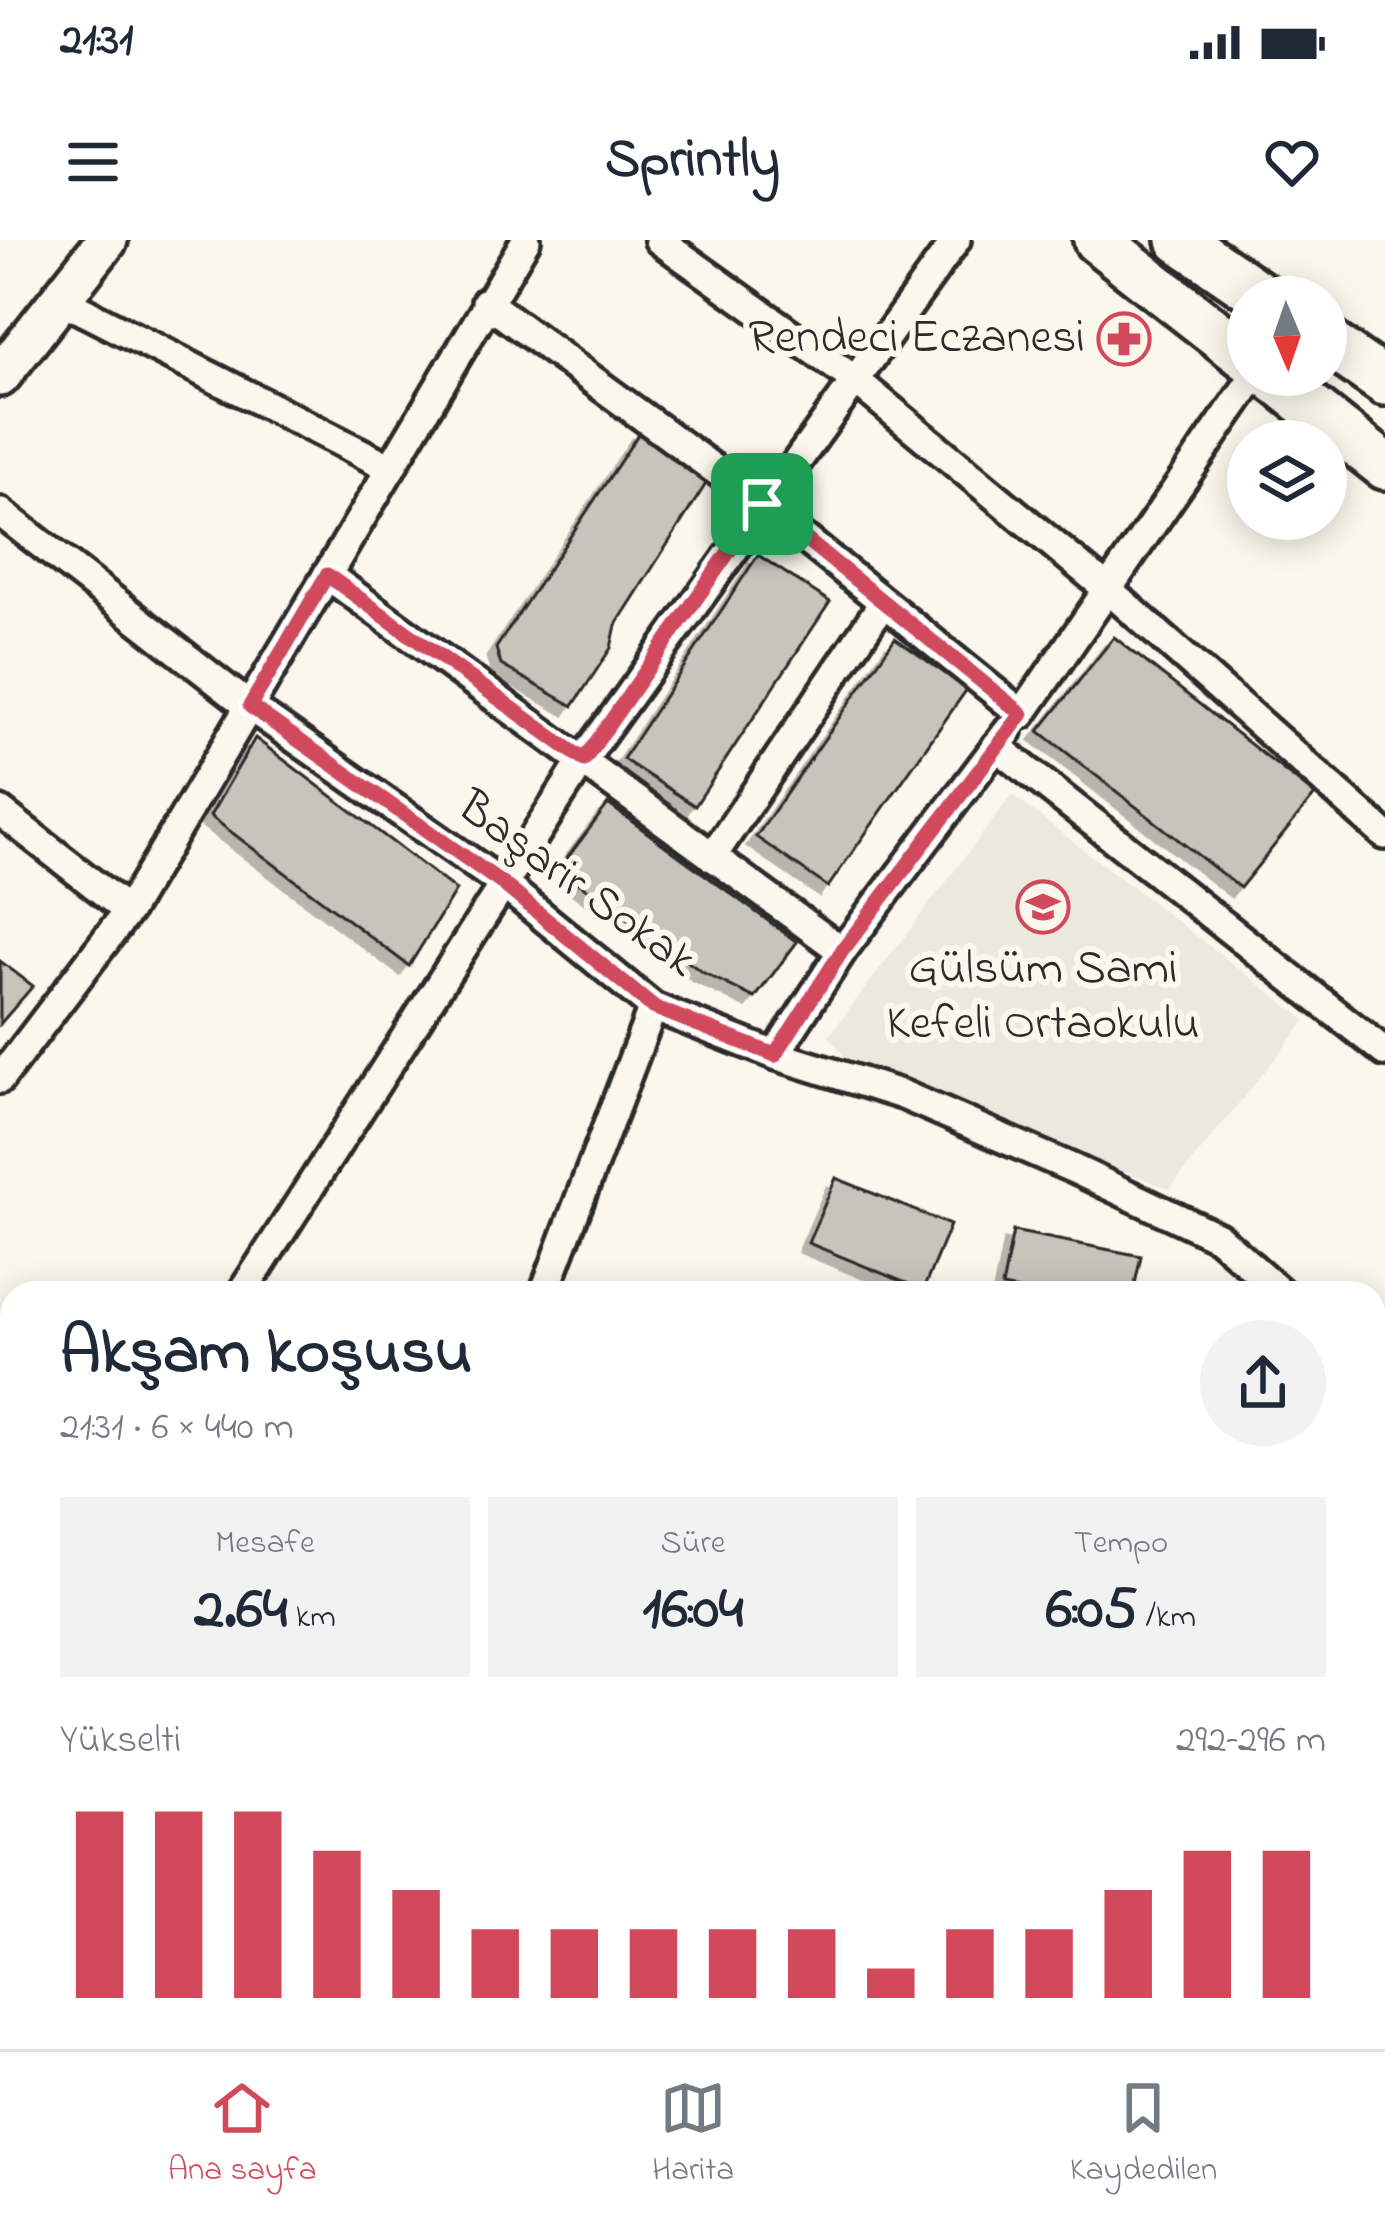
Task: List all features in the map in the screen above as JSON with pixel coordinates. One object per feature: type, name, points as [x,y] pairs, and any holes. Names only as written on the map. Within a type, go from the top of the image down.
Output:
[{"type":"main road","points":[[0,376],[106,240]]},
{"type":"main road","points":[[1096,240],[1227,342]]},
{"type":"main road","points":[[1180,240],[1232,276]]},
{"type":"main road","points":[[1347,356],[1385,382]]},
{"type":"main road","points":[[1297,396],[1385,466]]},
{"type":"street","points":[[1,1076],[128,911],[526,240]]},
{"type":"street","points":[[659,240],[854,380],[1111,592],[1385,835]]},
{"type":"street","points":[[250,1281],[584,760],[762,504],[956,240]]},
{"type":"street","points":[[59,299],[391,468]]},
{"type":"street","points":[[486,302],[762,504],[1022,714]]},
{"type":"street","points":[[775,1055],[842,951],[1111,592],[1242,396]]},
{"type":"street","name":"Başarir Sokak","points":[[0,512],[250,706],[503,884],[653,1007],[775,1055],[903,1095],[1095,1178],[1217,1237],[1267,1281]]},
{"type":"street","points":[[327,575],[842,951]]},
{"type":"street","points":[[712,857],[883,603]]},
{"type":"street","points":[[996,746],[1385,1052]]},
{"type":"street","points":[[0,811],[128,911]]},
{"type":"street","points":[[549,1281],[653,1007]]},
{"type":"shaded area","name":"Gülsüm Sami Kefeli Ortaokulu","points":[[1012,795],[1306,1020],[1170,1189],[850,1063],[829,1036]]},
{"type":"building","points":[[641,430],[711,476],[616,625],[611,648],[573,706],[501,665],[496,648]]},
{"type":"building","points":[[758,555],[830,602],[695,806],[623,759]]},
{"type":"building","points":[[1114,637],[1315,795],[1240,888],[1039,731]]},
{"type":"building","points":[[895,638],[967,689],[828,887],[756,837]]},
{"type":"building","points":[[255,738],[456,890],[409,966],[210,816]]},
{"type":"building","points":[[608,804],[797,942],[755,998],[702,972],[559,869]]},
{"type":"building","points":[[0,961],[33,986],[0,1024]]},
{"type":"building","points":[[836,1178],[950,1225],[927,1281],[901,1281],[808,1243]]},
{"type":"building","points":[[1013,1231],[1141,1256],[1136,1281],[1003,1281]]},
{"type":"place","name":"Rendeci Eczanesi","points":[[1124,339]]},
{"type":"place","name":"Gülsüm Sami Kefeli Ortaokulu","points":[[1043,907]]},
{"type":"route","points":[[762,504],[1022,714],[842,951],[775,1055],[653,1007],[503,884],[250,706],[327,575],[584,760],[762,504]]}]
